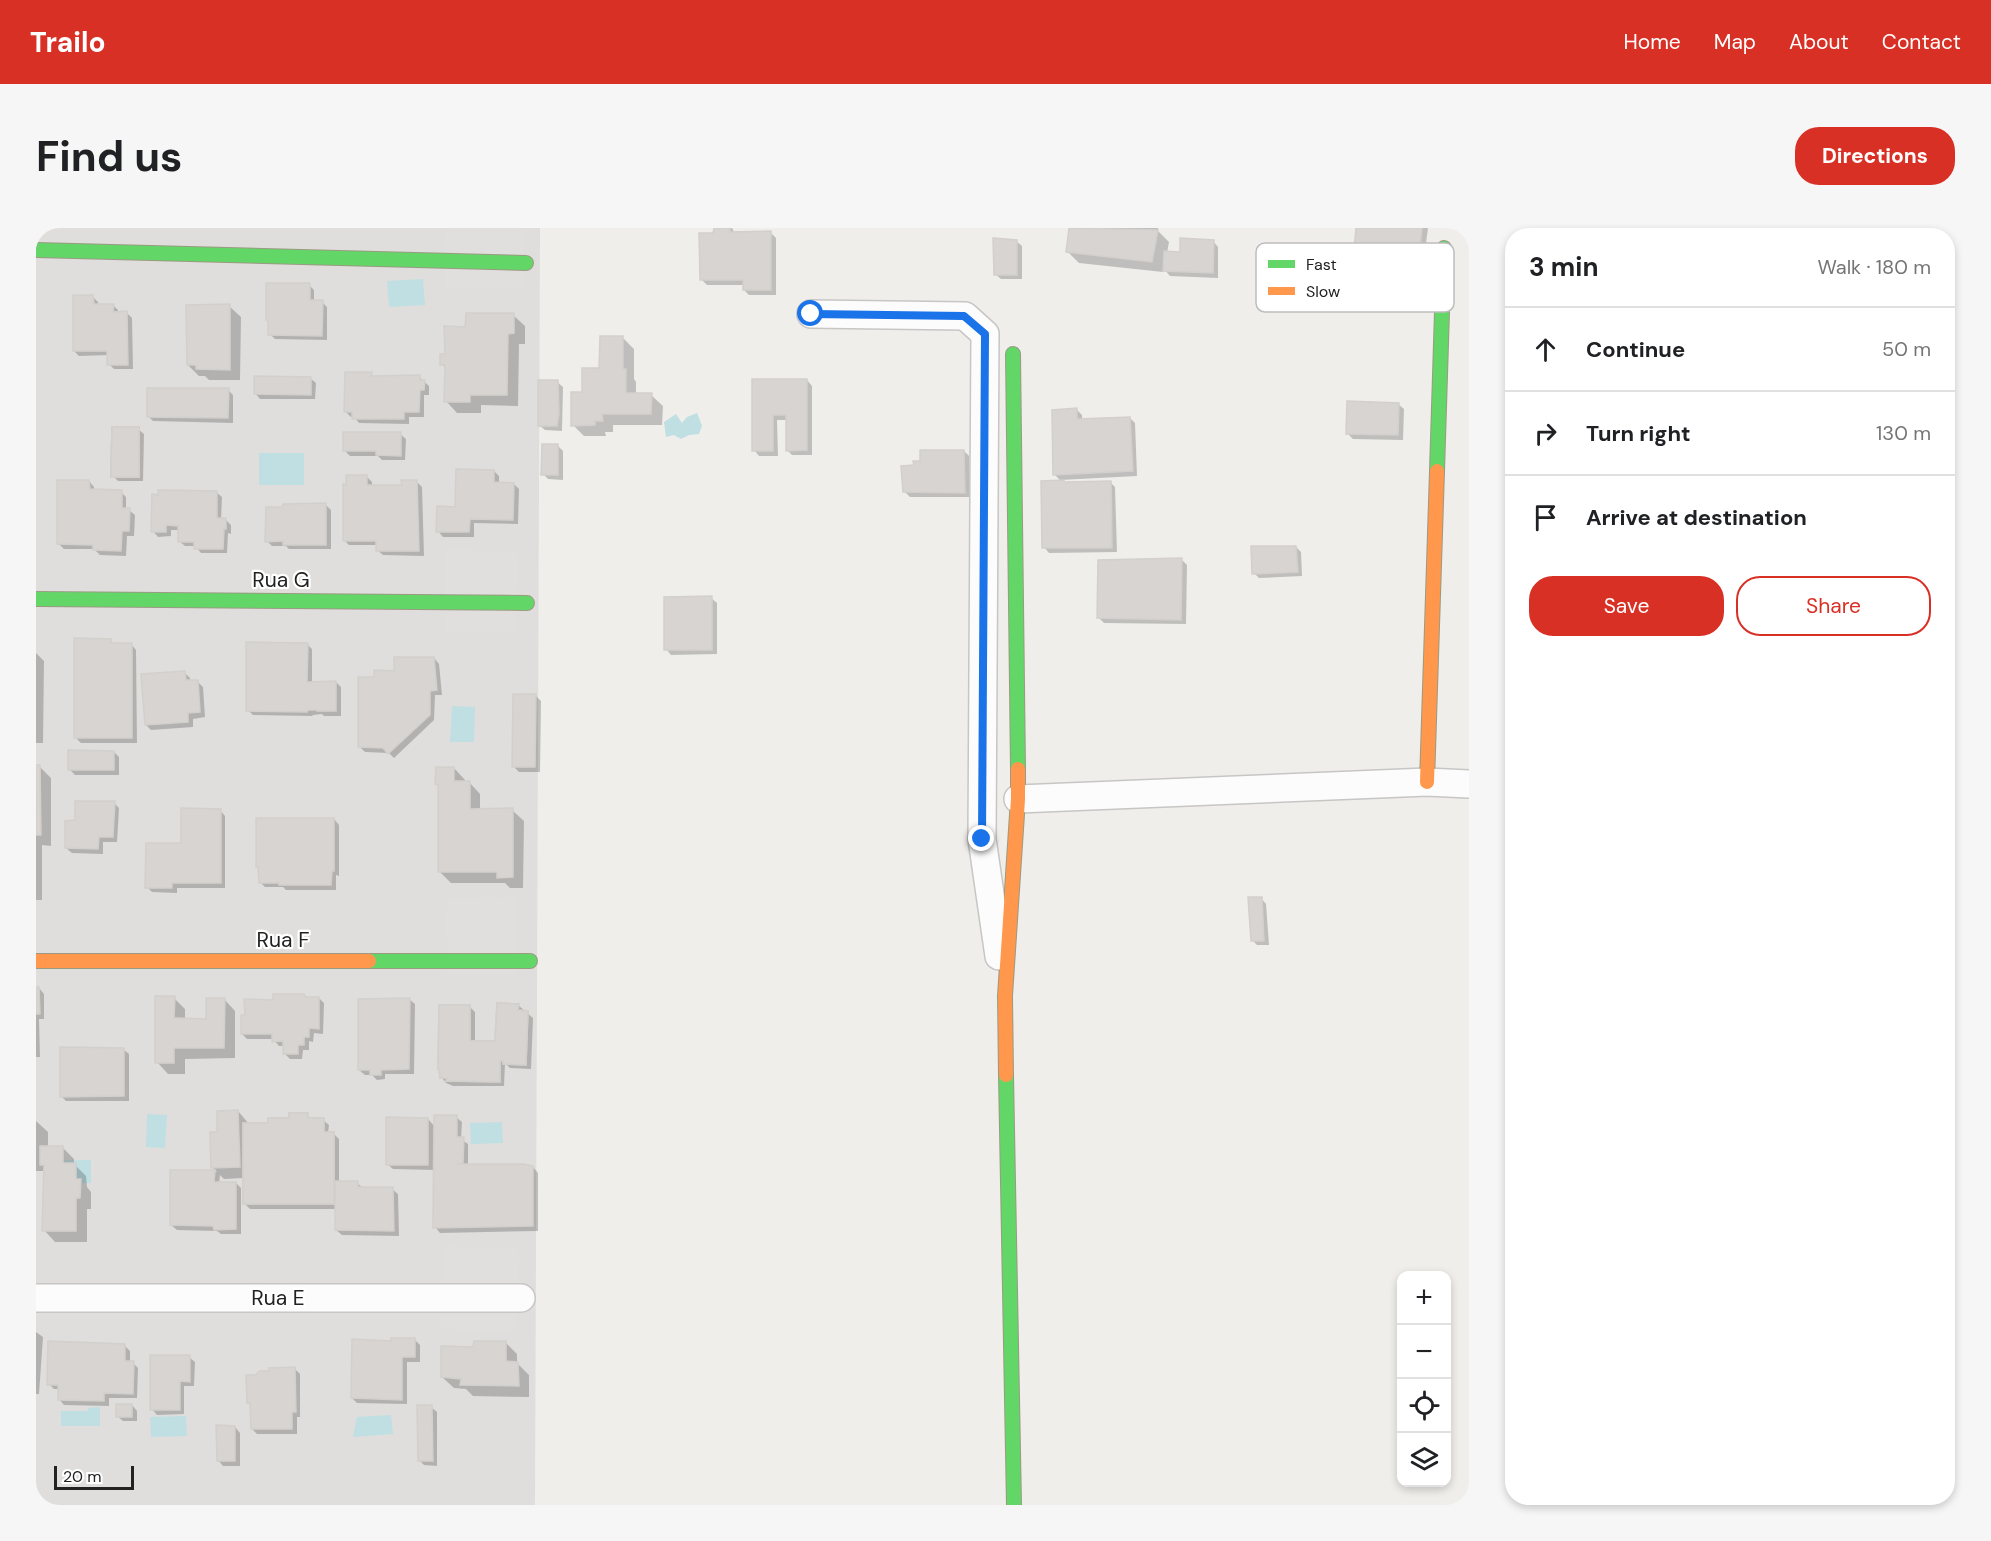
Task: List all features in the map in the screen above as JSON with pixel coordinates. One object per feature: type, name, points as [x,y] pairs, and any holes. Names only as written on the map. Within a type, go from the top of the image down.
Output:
[{"type":"street","points":[[36,250],[526,262]]},
{"type":"street","points":[[1427,782],[1442,312]]},
{"type":"street","points":[[811,314],[964,316],[985,334],[982,839],[1005,996]]},
{"type":"street","points":[[1013,354],[1018,799],[1005,996],[1014,1505]]},
{"type":"street","name":"Rua G","points":[[36,599],[527,603]]},
{"type":"street","points":[[1018,799],[1427,782],[1469,784]]},
{"type":"street","name":"Rua F","points":[[36,961],[530,961]]},
{"type":"street","name":"Rua E","points":[[36,1298],[521,1298]]},
{"type":"shaded area","points":[[36,228],[540,228],[535,1505],[36,1505]]},
{"type":"shaded area","points":[[445,228],[523,228],[523,287],[446,288]]},
{"type":"shaded area","points":[[446,549],[519,553],[515,631],[445,632]]},
{"type":"shaded area","points":[[517,897],[517,975],[447,975],[446,898]]},
{"type":"shaded area","points":[[444,1246],[519,1249],[516,1332],[441,1329]]},
{"type":"water","points":[[423,279],[425,305],[389,307],[387,281]]},
{"type":"water","points":[[697,413],[702,426],[699,434],[681,439],[674,435],[666,437],[664,422],[676,414],[682,423],[687,417]]},
{"type":"water","points":[[259,453],[304,453],[304,485],[259,485]]},
{"type":"water","points":[[452,706],[475,707],[474,742],[450,742]]},
{"type":"water","points":[[147,1114],[167,1115],[165,1148],[146,1147]]},
{"type":"water","points":[[502,1122],[503,1143],[471,1144],[470,1123]]},
{"type":"water","points":[[91,1160],[91,1183],[49,1184],[49,1161]]},
{"type":"water","points":[[100,1407],[100,1426],[61,1426],[61,1411],[88,1411],[88,1408]]},
{"type":"water","points":[[391,1415],[393,1434],[353,1437],[357,1417]]},
{"type":"water","points":[[186,1416],[187,1436],[151,1437],[150,1417]]},
{"type":"building","points":[[714,228],[730,228],[730,232],[771,231],[771,290],[743,290],[743,280],[700,280],[699,233],[713,233]]},
{"type":"building","points":[[1069,228],[1158,230],[1152,262],[1066,252]]},
{"type":"building","points":[[1356,228],[1422,228],[1420,243],[1355,243]]},
{"type":"building","points":[[993,238],[1017,240],[1017,275],[994,275]]},
{"type":"building","points":[[1180,238],[1214,240],[1213,273],[1163,271],[1164,251],[1180,252]]},
{"type":"building","points":[[266,283],[310,283],[310,300],[323,300],[322,336],[268,335]]},
{"type":"building","points":[[73,295],[93,295],[94,304],[114,304],[113,312],[127,311],[128,365],[107,365],[107,351],[73,351]]},
{"type":"building","points":[[230,304],[230,370],[196,369],[196,365],[187,365],[186,305]]},
{"type":"building","points":[[466,313],[514,313],[514,333],[508,334],[507,395],[470,395],[470,402],[444,402],[445,365],[440,365],[440,354],[445,354],[444,326],[465,327]]},
{"type":"building","points":[[600,336],[623,336],[626,393],[652,393],[651,414],[602,414],[603,421],[595,421],[595,425],[571,426],[571,392],[582,392],[582,368],[599,368],[599,370]]},
{"type":"building","points":[[345,372],[372,372],[371,376],[420,375],[420,380],[425,380],[424,390],[420,390],[419,412],[404,412],[404,419],[352,419],[352,412],[344,412]]},
{"type":"building","points":[[254,376],[311,377],[311,395],[254,394]]},
{"type":"building","points":[[752,379],[807,379],[807,450],[786,451],[786,415],[773,415],[773,451],[752,451]]},
{"type":"building","points":[[538,380],[558,380],[557,426],[538,426]]},
{"type":"building","points":[[147,388],[229,388],[228,418],[147,417]]},
{"type":"building","points":[[1347,401],[1399,403],[1398,435],[1346,434]]},
{"type":"building","points":[[1077,408],[1077,419],[1130,417],[1133,471],[1053,475],[1052,410]]},
{"type":"building","points":[[112,427],[139,427],[139,477],[111,477]]},
{"type":"building","points":[[112,427],[139,427],[139,477],[111,477]]},
{"type":"building","points":[[112,427],[139,427],[139,477],[111,477]]},
{"type":"building","points":[[112,427],[139,427],[139,477],[111,477]]},
{"type":"building","points":[[112,427],[139,427],[139,477],[111,477]]},
{"type":"building","points":[[343,432],[401,432],[401,456],[376,455],[376,451],[343,451]]},
{"type":"building","points":[[542,444],[558,444],[558,475],[541,475]]},
{"type":"building","points":[[920,450],[964,450],[965,493],[903,492],[901,466],[914,465],[913,461],[920,461]]},
{"type":"building","points":[[456,469],[494,470],[494,482],[514,483],[513,520],[470,519],[469,532],[436,532],[437,506],[455,507]]},
{"type":"building","points":[[346,475],[367,475],[367,485],[402,485],[401,480],[417,480],[419,551],[376,551],[376,541],[343,541],[343,484],[346,485]]},
{"type":"building","points":[[57,480],[89,480],[90,489],[122,490],[122,508],[130,508],[129,531],[122,531],[121,551],[93,550],[93,545],[57,544]]},
{"type":"building","points":[[1064,480],[1064,482],[1111,481],[1112,548],[1042,548],[1041,481]]},
{"type":"building","points":[[158,490],[217,491],[217,518],[226,518],[223,549],[194,549],[194,542],[178,542],[178,526],[166,525],[166,532],[151,532],[152,494],[158,495]]},
{"type":"building","points":[[326,503],[326,545],[283,545],[283,541],[265,542],[266,507],[282,507],[283,504]]},
{"type":"building","points":[[1251,546],[1296,546],[1298,572],[1252,574]]},
{"type":"building","points":[[1182,558],[1181,620],[1097,618],[1098,560]]},
{"type":"building","points":[[712,596],[712,650],[664,650],[664,597]]},
{"type":"building","points":[[74,638],[111,639],[111,643],[132,643],[132,738],[74,738]]},
{"type":"building","points":[[246,642],[308,643],[307,682],[336,681],[336,711],[246,711]]},
{"type":"building","points":[[394,657],[434,657],[437,690],[430,691],[430,715],[388,754],[383,748],[358,747],[358,677],[374,677],[374,670],[394,671]]},
{"type":"building","points":[[185,671],[186,680],[198,680],[200,712],[188,713],[188,722],[145,725],[141,674]]},
{"type":"building","points":[[513,694],[536,694],[535,767],[512,767]]},
{"type":"building","points":[[68,750],[114,751],[114,770],[68,770]]},
{"type":"building","points":[[36,765],[40,765],[41,835],[36,835]]},
{"type":"building","points":[[436,767],[454,767],[454,781],[470,781],[470,809],[513,808],[513,877],[497,878],[497,872],[438,872]]},
{"type":"building","points":[[75,801],[115,801],[113,837],[99,837],[98,849],[65,848],[65,821],[75,820]]},
{"type":"building","points":[[181,808],[221,809],[221,883],[172,883],[172,888],[145,888],[146,843],[181,843]]},
{"type":"building","points":[[256,818],[334,818],[334,871],[332,871],[331,885],[259,883],[258,867],[256,867]]},
{"type":"building","points":[[1248,897],[1262,897],[1264,941],[1251,941]]},
{"type":"building","points":[[36,987],[39,987],[40,1014],[36,1014]]},
{"type":"building","points":[[273,994],[304,994],[305,997],[319,997],[319,1029],[309,1028],[309,1037],[304,1037],[304,1045],[298,1045],[298,1054],[283,1054],[283,1041],[272,1042],[272,1034],[241,1034],[241,1015],[245,1015],[244,999],[273,1000]]},
{"type":"building","points":[[155,996],[175,996],[174,1018],[206,1019],[206,998],[225,998],[224,1048],[174,1048],[174,1063],[155,1063]]},
{"type":"building","points":[[410,998],[409,1069],[381,1070],[381,1075],[370,1075],[370,1070],[358,1070],[358,999]]},
{"type":"building","points":[[497,1003],[519,1004],[518,1010],[528,1011],[526,1065],[503,1064],[503,1061],[500,1061],[500,1082],[446,1081],[447,1078],[440,1078],[438,1069],[439,1005],[470,1005],[470,1041],[495,1041]]},
{"type":"building","points":[[497,1003],[519,1004],[518,1010],[528,1011],[526,1065],[503,1064],[503,1061],[500,1061],[500,1082],[446,1081],[447,1078],[440,1078],[438,1069],[439,1005],[470,1005],[470,1041],[495,1041]]},
{"type":"building","points":[[60,1047],[124,1048],[124,1096],[60,1097]]},
{"type":"building","points":[[238,1110],[240,1167],[211,1168],[210,1132],[217,1132],[217,1111]]},
{"type":"building","points":[[289,1113],[308,1113],[308,1118],[324,1118],[324,1132],[334,1132],[334,1204],[243,1204],[243,1123],[268,1123],[268,1118],[289,1118]]},
{"type":"building","points":[[289,1113],[308,1113],[308,1118],[324,1118],[324,1132],[334,1132],[334,1204],[243,1204],[243,1123],[268,1123],[268,1118],[289,1118]]},
{"type":"building","points":[[434,1115],[457,1115],[457,1137],[464,1137],[463,1163],[457,1164],[533,1166],[533,1226],[433,1228]]},
{"type":"building","points":[[386,1117],[428,1118],[428,1165],[386,1165]]},
{"type":"building","points":[[40,1146],[63,1146],[63,1163],[76,1163],[76,1179],[81,1179],[80,1198],[76,1198],[76,1231],[42,1231],[44,1165],[40,1165]]},
{"type":"building","points":[[170,1170],[215,1170],[214,1182],[236,1182],[236,1229],[214,1230],[213,1226],[170,1225]]},
{"type":"building","points":[[335,1181],[358,1181],[358,1187],[393,1187],[394,1231],[335,1230]]},
{"type":"building","points":[[391,1338],[415,1338],[415,1357],[402,1357],[402,1400],[351,1398],[352,1339],[391,1341]]},
{"type":"building","points":[[48,1341],[125,1344],[125,1361],[134,1361],[133,1394],[104,1393],[104,1401],[58,1400],[58,1385],[47,1385]]},
{"type":"building","points":[[474,1341],[506,1341],[506,1361],[518,1362],[519,1386],[460,1385],[461,1379],[441,1377],[441,1346],[473,1347]]},
{"type":"building","points":[[150,1355],[190,1355],[190,1382],[180,1381],[180,1410],[150,1410]]},
{"type":"building","points":[[295,1367],[296,1412],[292,1412],[292,1429],[251,1429],[246,1375],[269,1371],[269,1368]]},
{"type":"building","points":[[116,1404],[132,1404],[132,1417],[116,1417]]},
{"type":"building","points":[[417,1405],[432,1405],[433,1461],[418,1461]]},
{"type":"building","points":[[216,1425],[235,1426],[235,1461],[217,1461]]},
{"type":"traffic: fast","points":[[36,250],[526,263]]},
{"type":"traffic: fast","points":[[1437,471],[1442,312]]},
{"type":"traffic: fast","points":[[1013,354],[1018,769]]},
{"type":"traffic: fast","points":[[36,599],[527,603]]},
{"type":"traffic: fast","points":[[369,961],[530,961]]},
{"type":"traffic: fast","points":[[1006,1075],[1014,1505]]},
{"type":"traffic: slow","points":[[1427,782],[1437,471]]},
{"type":"traffic: slow","points":[[1006,1075],[1005,996],[1018,769]]},
{"type":"traffic: slow","points":[[36,961],[369,961]]},
{"type":"route","points":[[811,314],[964,316],[985,334],[982,839]]}]
